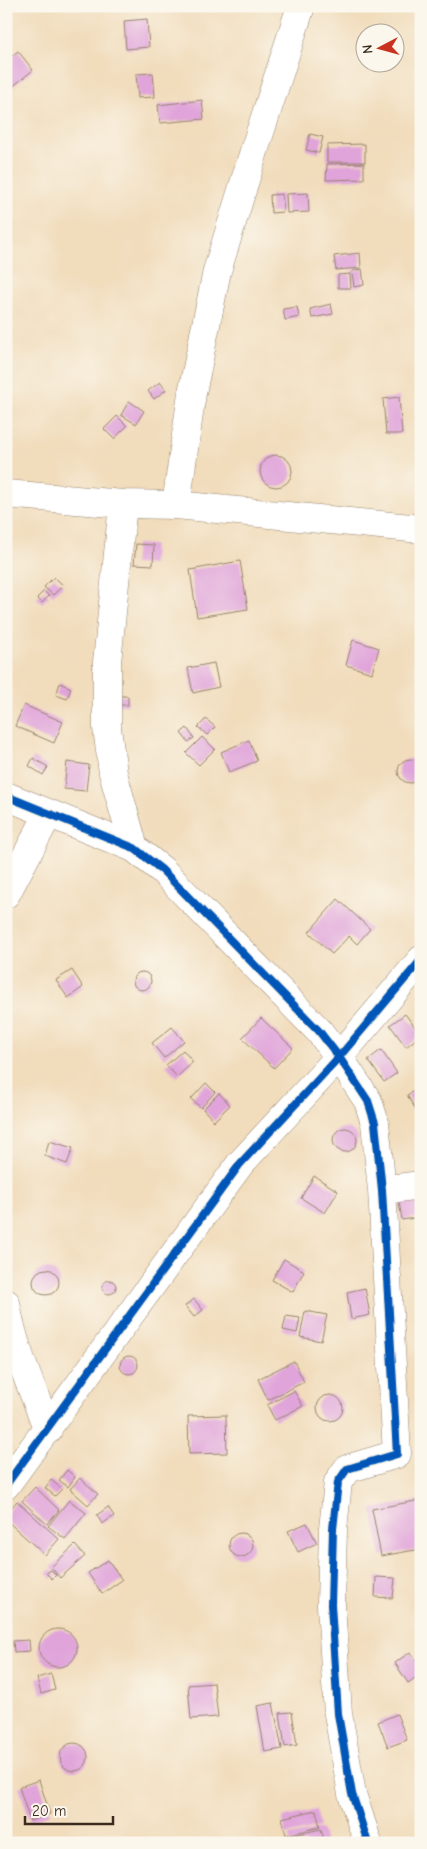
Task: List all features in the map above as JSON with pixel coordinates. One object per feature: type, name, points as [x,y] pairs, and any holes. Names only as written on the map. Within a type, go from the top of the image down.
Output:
[{"type":"street","points":[[176,505],[192,393],[217,271],[254,148],[302,6]]},
{"type":"street","points":[[6,494],[123,504],[176,505],[421,528]]},
{"type":"street","points":[[123,504],[106,662],[106,728],[113,774],[134,848]]},
{"type":"street","points":[[6,796],[134,848],[162,870],[319,1032],[339,1057],[368,1102],[375,1123],[409,1452],[346,1469],[338,1482],[333,1530],[331,1605],[338,1714],[352,1794],[368,1843]]},
{"type":"street","points":[[6,894],[49,813]]},
{"type":"street","points":[[6,1485],[48,1430],[240,1164],[339,1057],[421,960]]},
{"type":"street","points":[[382,1190],[421,1185]]},
{"type":"street","points":[[6,1303],[8,1317],[21,1361],[48,1430]]},
{"type":"building","points":[[147,19],[149,47],[126,49],[124,21]]},
{"type":"building","points":[[18,51],[33,70],[6,92],[6,61]]},
{"type":"building","points":[[153,73],[155,97],[138,98],[136,74]]},
{"type":"building","points":[[202,100],[204,119],[160,123],[158,105]]},
{"type":"building","points":[[310,134],[323,137],[319,153],[306,150]]},
{"type":"building","points":[[365,144],[365,162],[327,162],[327,145]]},
{"type":"building","points":[[364,163],[364,179],[326,180],[327,164]]},
{"type":"building","points":[[308,193],[309,212],[287,213],[286,194]]},
{"type":"building","points":[[282,194],[283,212],[271,213],[270,195]]},
{"type":"building","points":[[360,253],[361,268],[336,270],[334,256]]},
{"type":"building","points":[[362,269],[364,285],[354,287],[352,271]]},
{"type":"building","points":[[350,274],[351,288],[338,288],[338,275]]},
{"type":"building","points":[[331,304],[333,314],[312,318],[310,309]]},
{"type":"building","points":[[297,307],[299,317],[285,320],[283,309]]},
{"type":"building","points":[[160,382],[166,390],[154,399],[148,391]]},
{"type":"building","points":[[399,397],[402,434],[386,434],[383,399]]},
{"type":"building","points":[[129,401],[144,411],[136,424],[121,415]]},
{"type":"building","points":[[117,416],[127,426],[114,439],[104,429]]},
{"type":"building","points":[[276,455],[282,456],[287,460],[291,465],[291,477],[287,482],[282,486],[276,487],[270,486],[265,482],[261,477],[260,471],[261,465],[265,460],[270,456]]},
{"type":"building","points":[[136,544],[154,545],[153,565],[134,564]]},
{"type":"building","points":[[240,561],[248,609],[197,617],[190,570]]},
{"type":"building","points":[[54,577],[63,585],[53,595],[44,587]]},
{"type":"building","points":[[44,591],[49,596],[42,603],[37,598]]},
{"type":"building","points":[[353,640],[379,648],[372,673],[346,665]]},
{"type":"building","points":[[214,663],[219,687],[193,693],[188,668]]},
{"type":"building","points":[[60,683],[71,688],[67,699],[56,695]]},
{"type":"building","points":[[116,696],[128,696],[128,705],[116,705]]},
{"type":"building","points":[[24,705],[63,722],[54,743],[15,726]]},
{"type":"building","points":[[206,719],[215,727],[207,735],[198,727]]},
{"type":"building","points":[[187,728],[194,738],[188,742],[181,733]]},
{"type":"building","points":[[202,737],[215,749],[199,765],[186,753]]},
{"type":"building","points":[[249,740],[257,761],[229,772],[221,752]]},
{"type":"building","points":[[33,758],[48,767],[43,775],[29,766]]},
{"type":"building","points":[[410,759],[418,763],[422,771],[418,779],[410,783],[402,779],[398,771],[402,763]]},
{"type":"building","points":[[67,762],[89,765],[86,791],[64,789]]},
{"type":"building","points":[[338,899],[370,929],[357,944],[349,936],[332,954],[309,932]]},
{"type":"building","points":[[72,970],[83,987],[68,998],[56,980]]},
{"type":"building","points":[[138,972],[146,972],[151,977],[149,988],[138,990],[133,985],[133,977]]},
{"type":"building","points":[[405,1014],[421,1035],[406,1047],[390,1025]]},
{"type":"building","points":[[261,1018],[293,1048],[274,1068],[242,1038]]},
{"type":"building","points":[[172,1027],[184,1041],[164,1058],[152,1043]]},
{"type":"building","points":[[183,1050],[193,1062],[177,1077],[166,1065]]},
{"type":"building","points":[[381,1050],[397,1073],[384,1082],[368,1060]]},
{"type":"building","points":[[206,1083],[215,1092],[201,1108],[191,1099]]},
{"type":"building","points":[[421,1087],[421,1118],[407,1095]]},
{"type":"building","points":[[219,1093],[230,1105],[214,1121],[203,1109]]},
{"type":"building","points":[[345,1128],[354,1131],[357,1140],[354,1149],[345,1152],[336,1149],[333,1140],[336,1131]]},
{"type":"building","points":[[49,1141],[73,1148],[67,1164],[45,1156]]},
{"type":"building","points":[[314,1176],[338,1191],[325,1213],[301,1198]]},
{"type":"building","points":[[418,1193],[421,1217],[402,1220],[398,1196]]},
{"type":"building","points":[[284,1259],[304,1271],[293,1292],[272,1280]]},
{"type":"building","points":[[46,1269],[55,1273],[59,1282],[55,1291],[46,1295],[37,1291],[33,1282],[37,1273]]},
{"type":"building","points":[[109,1280],[114,1282],[116,1287],[114,1292],[109,1294],[104,1292],[102,1287],[104,1282]]},
{"type":"building","points":[[365,1288],[370,1315],[351,1319],[347,1292]]},
{"type":"building","points":[[194,1299],[203,1310],[194,1317],[185,1306]]},
{"type":"building","points":[[305,1311],[327,1315],[321,1341],[300,1337]]},
{"type":"building","points":[[286,1316],[300,1318],[297,1333],[283,1330]]},
{"type":"building","points":[[129,1356],[135,1359],[138,1365],[135,1371],[129,1374],[123,1371],[120,1365],[123,1359]]},
{"type":"building","points":[[294,1361],[304,1382],[268,1400],[258,1379]]},
{"type":"building","points":[[294,1391],[303,1406],[275,1420],[267,1405]]},
{"type":"building","points":[[330,1395],[339,1399],[343,1408],[339,1417],[330,1421],[321,1417],[317,1408],[321,1399]]},
{"type":"building","points":[[226,1415],[227,1453],[189,1454],[188,1416]]},
{"type":"building","points":[[67,1470],[75,1477],[68,1487],[59,1480]]},
{"type":"building","points":[[80,1478],[98,1494],[88,1505],[70,1489]]},
{"type":"building","points":[[51,1480],[62,1489],[55,1496],[45,1488]]},
{"type":"building","points":[[35,1487],[59,1510],[47,1524],[22,1501]]},
{"type":"building","points":[[69,1500],[86,1513],[65,1539],[48,1526]]},
{"type":"building","points":[[421,1500],[421,1549],[381,1556],[372,1509]]},
{"type":"building","points":[[17,1501],[59,1539],[45,1555],[6,1520],[6,1514]]},
{"type":"building","points":[[108,1507],[114,1516],[102,1524],[97,1515]]},
{"type":"building","points":[[307,1523],[317,1543],[298,1552],[288,1531]]},
{"type":"building","points":[[241,1533],[249,1537],[253,1545],[249,1553],[241,1557],[233,1553],[229,1545],[233,1537]]},
{"type":"building","points":[[75,1545],[85,1556],[60,1578],[51,1567]]},
{"type":"building","points":[[108,1560],[122,1580],[102,1594],[88,1573]]},
{"type":"building","points":[[51,1570],[56,1575],[52,1579],[46,1573]]},
{"type":"building","points":[[376,1577],[395,1578],[393,1598],[375,1597]]},
{"type":"building","points":[[58,1629],[72,1634],[77,1648],[72,1662],[58,1667],[44,1662],[39,1648],[44,1634]]},
{"type":"building","points":[[29,1640],[30,1651],[14,1652],[13,1641]]},
{"type":"building","points":[[410,1652],[421,1668],[421,1674],[408,1683],[395,1663]]},
{"type":"building","points":[[51,1674],[55,1690],[41,1694],[37,1678]]},
{"type":"building","points":[[214,1683],[218,1717],[191,1719],[188,1685]]},
{"type":"building","points":[[273,1703],[282,1749],[265,1752],[257,1706]]},
{"type":"building","points":[[292,1712],[297,1745],[285,1747],[280,1713]]},
{"type":"building","points":[[397,1714],[407,1740],[388,1747],[378,1722]]},
{"type":"building","points":[[74,1743],[84,1747],[88,1757],[84,1767],[74,1771],[64,1767],[60,1757],[64,1747]]},
{"type":"building","points":[[39,1780],[50,1814],[30,1821],[19,1787]]},
{"type":"building","points":[[316,1810],[320,1827],[286,1835],[282,1818]]},
{"type":"building","points":[[321,1829],[325,1843],[290,1843],[289,1836]]},
{"type":"cycle path","points":[[6,796],[134,848],[162,870],[319,1031],[368,1101],[375,1123],[382,1190],[397,1454],[347,1469],[338,1482],[333,1529],[331,1605],[338,1714],[352,1794],[368,1843]]},
{"type":"cycle path","points":[[6,1485],[240,1164],[339,1057],[421,960]]}]
